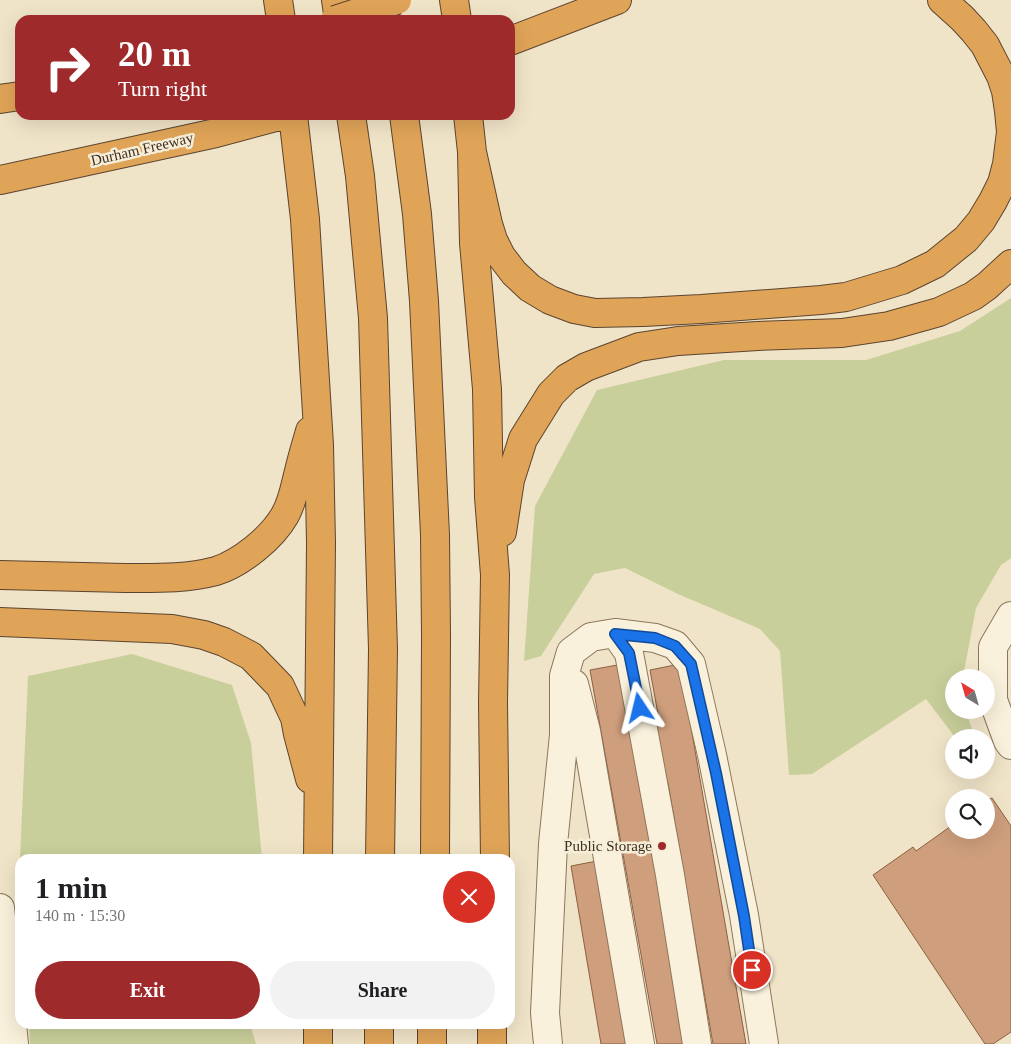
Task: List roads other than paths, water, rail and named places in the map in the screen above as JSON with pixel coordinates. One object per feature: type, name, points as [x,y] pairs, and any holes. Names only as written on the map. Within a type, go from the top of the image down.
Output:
[{"type":"highway","points":[[278,0],[280,15]]},
{"type":"highway","points":[[336,0],[337,15]]},
{"type":"highway","points":[[389,0],[390,15]]},
{"type":"highway","points":[[352,15],[398,0]]},
{"type":"highway","points":[[454,0],[456,15]]},
{"type":"highway","points":[[515,40],[618,0]]},
{"type":"highway","points":[[472,152],[492,240],[500,256],[530,288],[550,300],[574,309],[595,312],[643,312],[701,310],[811,301],[846,297],[902,280],[935,264],[966,239],[981,221],[1002,183],[1011,132],[1006,91],[1001,76],[985,45],[962,18],[942,0]]},
{"type":"highway","points":[[0,92],[15,94]]},
{"type":"highway","points":[[0,99],[15,96]]},
{"type":"highway","name":"Durham Freeway","points":[[0,180],[263,120]]},
{"type":"highway","points":[[294,120],[305,219],[319,445],[321,543],[318,854]]},
{"type":"highway","points":[[352,120],[360,176],[374,327],[383,649],[380,854]]},
{"type":"highway","points":[[405,120],[417,214],[424,300],[435,535],[435,854]]},
{"type":"highway","points":[[469,120],[472,152],[474,243],[487,389],[489,497],[495,575],[493,703],[495,854]]},
{"type":"highway","points":[[495,575],[510,480],[522,438],[550,394],[567,378],[586,367],[639,347],[687,340],[842,333],[906,322],[939,312],[973,296],[1011,264]]},
{"type":"highway","points":[[0,574],[166,578],[193,576],[218,570],[238,560],[261,544],[286,514],[295,491],[298,472],[316,405]]},
{"type":"highway","points":[[0,622],[172,629],[204,635],[224,642],[251,656],[280,686],[289,704],[295,718],[319,812]]},
{"type":"highway","points":[[318,1029],[318,1044]]},
{"type":"highway","points":[[379,1029],[379,1044]]},
{"type":"highway","points":[[432,1029],[432,1044]]},
{"type":"highway","points":[[492,1029],[492,1044]]},
{"type":"street","points":[[1011,616],[993,647],[1002,669],[992,700],[1008,742],[1011,745]]},
{"type":"street","points":[[615,634],[629,653],[670,875],[697,1044]]},
{"type":"street","points":[[548,1044],[545,1013],[553,844],[564,735],[564,676],[571,652],[591,637],[615,634],[655,638],[675,646],[691,664],[712,755],[744,916],[764,1044]]},
{"type":"street","points":[[567,666],[576,689],[586,730],[640,1044]]},
{"type":"street","points":[[0,908],[14,1044]]},
{"type":"place","name":"Public Storage","points":[[662,846]]}]
